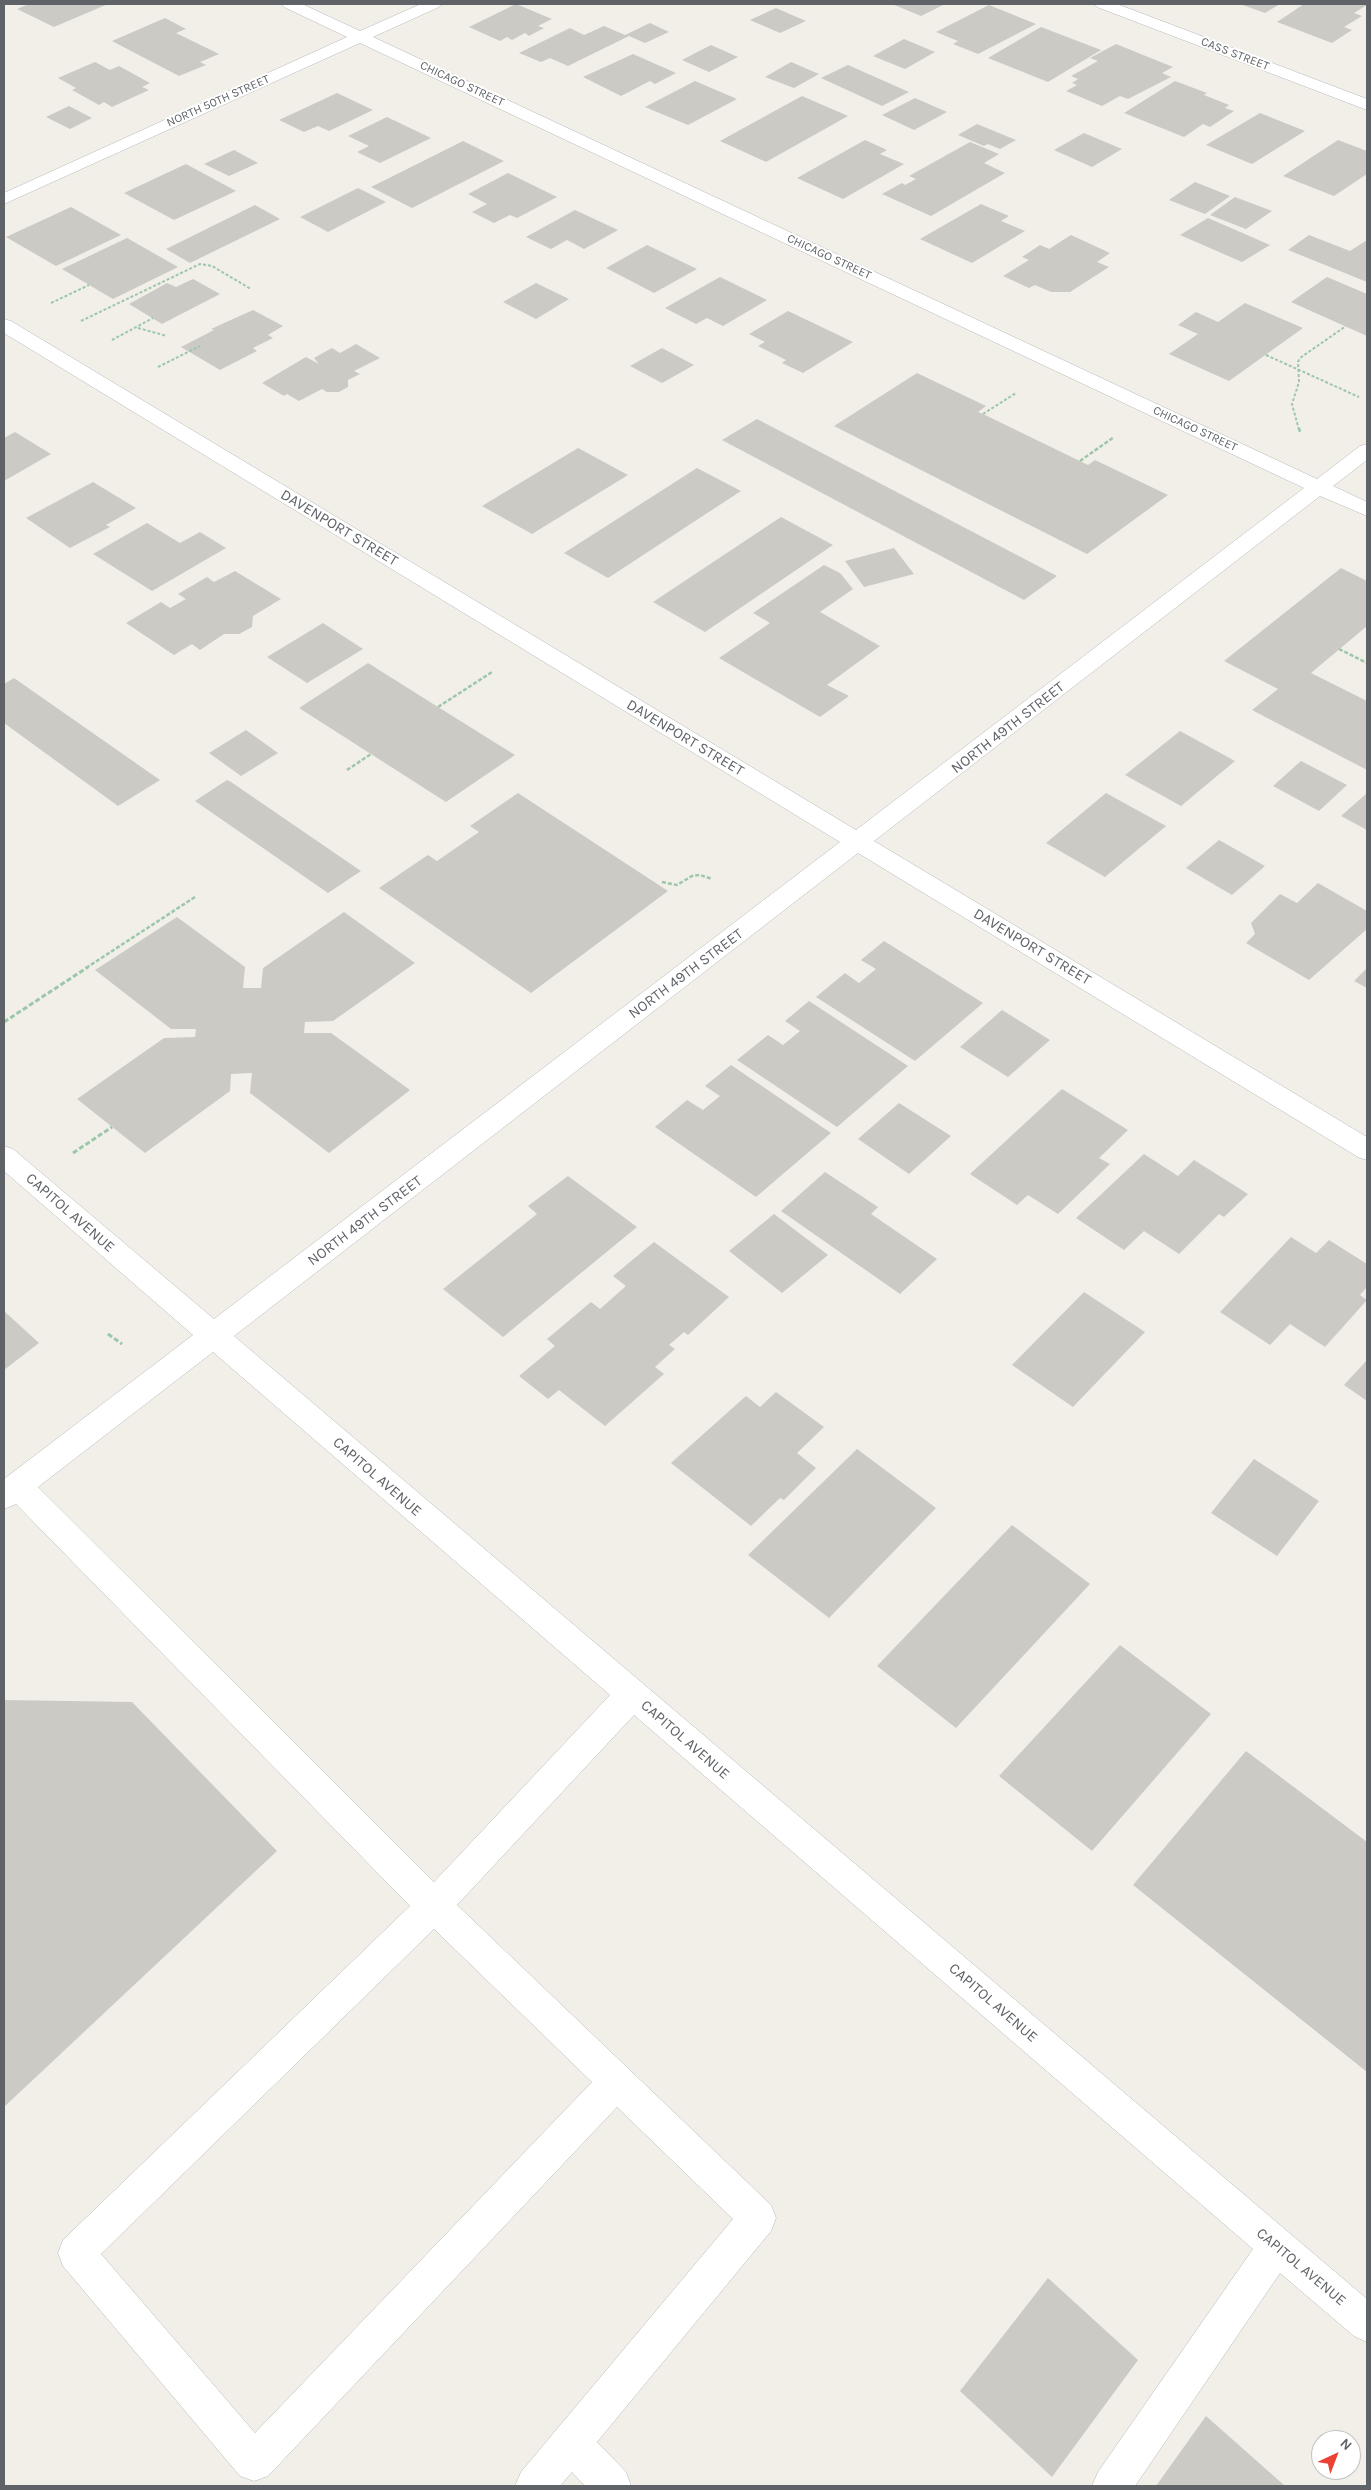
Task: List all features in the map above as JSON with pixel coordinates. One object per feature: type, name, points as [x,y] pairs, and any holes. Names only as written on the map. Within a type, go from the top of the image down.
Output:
[{"type":"street","name":"CHICAGO STREET","points":[[290,4],[1367,510]]},
{"type":"street","name":"NORTH 50TH STREET","points":[[4,199],[433,4]]},
{"type":"street","name":"CASS STREET","points":[[1104,4],[1367,105]]},
{"type":"street","name":"DAVENPORT STREET","points":[[4,325],[1367,1150]]},
{"type":"street","name":"NORTH 49TH STREET","points":[[10,1491],[214,1337],[1367,450]]},
{"type":"street","name":"CAPITOL AVENUE","points":[[4,1156],[1367,2323]]},
{"type":"street","points":[[10,1491],[434,1906],[758,2218],[535,2486]]},
{"type":"street","points":[[616,2082],[254,2462],[76,2253],[434,1906],[632,1694]]},
{"type":"street","points":[[1112,2486],[1276,2246]]},
{"type":"street","points":[[571,2443],[612,2486]]},
{"type":"path","points":[[80,322],[200,264],[212,266],[251,289]]},
{"type":"path","points":[[50,304],[89,285]]},
{"type":"path","points":[[104,344],[153,318]]},
{"type":"path","points":[[1301,434],[1294,418],[1292,404],[1299,387],[1300,358],[1346,326]]},
{"type":"path","points":[[137,328],[166,336]]},
{"type":"path","points":[[157,367],[200,346]]},
{"type":"path","points":[[1266,355],[1359,397]]},
{"type":"path","points":[[983,414],[1022,389]]},
{"type":"path","points":[[1080,462],[1118,434]]},
{"type":"path","points":[[1339,649],[1367,663]]},
{"type":"path","points":[[438,707],[494,671]]},
{"type":"path","points":[[347,770],[371,754]]},
{"type":"path","points":[[662,882],[677,885],[692,876],[700,875],[712,880]]},
{"type":"path","points":[[4,1022],[195,897]]},
{"type":"path","points":[[66,1159],[112,1127]]},
{"type":"building","points":[[29,4],[108,4],[54,27],[17,9]]},
{"type":"building","points":[[516,4],[552,19],[538,26],[544,28],[529,36],[525,33],[512,40],[507,37],[500,41],[469,27]]},
{"type":"building","points":[[892,4],[945,4],[921,16]]},
{"type":"building","points":[[1240,4],[1280,4],[1265,13]]},
{"type":"building","points":[[1304,4],[1367,5],[1354,13],[1362,16],[1344,27],[1352,30],[1332,43],[1277,22]]},
{"type":"building","points":[[989,5],[1036,24],[978,54],[953,44],[958,41],[936,32]]},
{"type":"building","points":[[776,8],[806,21],[780,33],[750,20]]},
{"type":"building","points":[[165,18],[186,29],[176,33],[219,54],[200,62],[206,65],[179,76],[112,41]]},
{"type":"building","points":[[650,23],[669,32],[645,43],[629,36],[568,66],[550,58],[541,62],[519,53],[570,28],[584,35],[604,26],[625,35]]},
{"type":"building","points":[[1041,27],[1101,50],[1048,82],[988,58]]},
{"type":"building","points":[[904,39],[935,52],[905,69],[873,56]]},
{"type":"building","points":[[1116,44],[1173,67],[1162,73],[1171,77],[1128,99],[1120,96],[1102,106],[1066,91],[1077,85],[1072,83],[1078,79],[1071,76],[1098,61],[1090,58]]},
{"type":"building","points":[[711,45],[738,57],[709,72],[682,60]]},
{"type":"building","points":[[633,54],[676,73],[655,84],[650,81],[621,96],[583,77]]},
{"type":"building","points":[[95,62],[110,70],[119,66],[150,83],[142,87],[149,90],[112,107],[104,102],[99,105],[72,90],[76,88],[58,78]]},
{"type":"building","points":[[791,62],[819,74],[794,88],[765,77]]},
{"type":"building","points":[[848,65],[909,92],[882,106],[821,78]]},
{"type":"building","points":[[695,81],[737,99],[688,125],[645,107]]},
{"type":"building","points":[[1175,81],[1207,93],[1204,95],[1229,105],[1225,108],[1234,111],[1210,127],[1203,124],[1184,137],[1124,113]]},
{"type":"building","points":[[337,93],[373,110],[329,131],[318,126],[304,132],[279,120]]},
{"type":"building","points":[[802,96],[848,116],[766,162],[720,141]]},
{"type":"building","points":[[915,98],[947,112],[914,130],[882,115]]},
{"type":"building","points":[[69,106],[92,118],[70,129],[46,117]]},
{"type":"building","points":[[1260,113],[1305,131],[1252,164],[1206,145]]},
{"type":"building","points":[[387,117],[431,138],[380,163],[357,152],[369,146],[348,136]]},
{"type":"building","points":[[977,124],[1016,140],[1000,149],[988,144],[984,146],[958,135]]},
{"type":"building","points":[[1084,133],[1122,149],[1092,167],[1054,150]]},
{"type":"building","points":[[865,140],[887,150],[880,154],[904,164],[843,199],[797,178]]},
{"type":"building","points":[[1338,140],[1367,151],[1367,174],[1334,196],[1283,176]]},
{"type":"building","points":[[463,141],[504,161],[412,208],[371,187]]},
{"type":"building","points":[[970,142],[999,154],[984,163],[1005,173],[931,216],[882,194],[902,183],[905,185],[916,179],[909,176]]},
{"type":"building","points":[[234,150],[258,163],[229,176],[204,164]]},
{"type":"building","points":[[186,164],[236,191],[174,220],[124,193]]},
{"type":"building","points":[[508,173],[557,197],[517,218],[510,215],[494,223],[472,212],[487,204],[468,194]]},
{"type":"building","points":[[1195,182],[1230,196],[1205,214],[1169,200]]},
{"type":"building","points":[[358,188],[386,202],[328,232],[300,217]]},
{"type":"building","points":[[1235,197],[1272,211],[1246,229],[1210,215]]},
{"type":"building","points":[[981,204],[1009,216],[1001,221],[1025,231],[972,263],[920,239]]},
{"type":"building","points":[[255,205],[280,219],[190,263],[166,249]]},
{"type":"building","points":[[71,207],[121,235],[56,266],[6,237]]},
{"type":"building","points":[[575,210],[618,230],[584,249],[567,240],[551,249],[526,237]]},
{"type":"building","points":[[1208,218],[1270,245],[1242,262],[1180,235]]},
{"type":"building","points":[[1071,235],[1110,253],[1097,262],[1109,267],[1070,292],[1051,292],[1035,285],[1029,288],[1003,276],[1029,260],[1022,257],[1040,245],[1049,249]]},
{"type":"building","points":[[1309,235],[1350,251],[1367,240],[1367,282],[1288,250]]},
{"type":"building","points":[[127,238],[178,267],[113,299],[62,269]]},
{"type":"building","points":[[647,245],[697,269],[654,293],[606,268]]},
{"type":"building","points":[[720,277],[767,300],[723,326],[707,318],[696,324],[665,308]]},
{"type":"building","points":[[1327,277],[1367,294],[1367,336],[1291,302]]},
{"type":"building","points":[[193,279],[220,294],[162,324],[129,304],[167,283],[176,287]]},
{"type":"building","points":[[536,283],[569,299],[536,319],[503,302]]},
{"type":"building","points":[[1245,303],[1303,328],[1229,381],[1169,354],[1198,334],[1178,325],[1196,312],[1218,322]]},
{"type":"building","points":[[253,310],[283,326],[268,335],[273,338],[253,348],[257,351],[220,370],[181,347],[214,330],[211,329]]},
{"type":"building","points":[[788,311],[853,342],[803,373],[782,363],[786,360],[758,346],[765,342],[749,334]]},
{"type":"building","points":[[356,344],[380,358],[354,371],[360,374],[348,380],[348,387],[339,392],[327,392],[322,389],[299,401],[287,394],[284,396],[262,383],[306,357],[319,364],[314,358],[332,348],[340,353]]},
{"type":"building","points":[[662,348],[694,365],[662,383],[630,366]]},
{"type":"building","points":[[917,373],[986,406],[978,412],[1088,465],[1095,460],[1168,495],[1087,554],[834,426]]},
{"type":"building","points":[[757,419],[1057,576],[1024,600],[722,440]]},
{"type":"building","points":[[15,432],[51,454],[4,481],[4,438]]},
{"type":"building","points":[[578,448],[628,475],[532,534],[482,506]]},
{"type":"building","points":[[697,468],[741,491],[608,578],[564,553]]},
{"type":"building","points":[[93,482],[136,508],[106,525],[110,527],[70,548],[26,518]]},
{"type":"building","points":[[781,517],[833,545],[705,632],[653,602]]},
{"type":"building","points":[[147,523],[180,543],[200,532],[226,548],[152,591],[93,554]]},
{"type":"building","points":[[894,548],[914,574],[864,587],[845,561]]},
{"type":"building","points":[[824,565],[840,573],[853,589],[820,612],[880,646],[827,685],[849,696],[820,717],[719,658],[770,623],[753,613]]},
{"type":"building","points":[[1341,568],[1367,581],[1367,626],[1311,673],[1367,701],[1367,770],[1252,710],[1278,689],[1224,661]]},
{"type":"building","points":[[235,571],[281,599],[253,616],[252,627],[239,634],[224,634],[200,650],[192,644],[174,655],[126,623],[161,602],[170,608],[186,599],[178,594],[207,577],[214,582]]},
{"type":"building","points":[[323,623],[363,649],[307,683],[267,657]]},
{"type":"building","points":[[368,663],[515,755],[446,802],[299,708]]},
{"type":"building","points":[[14,678],[160,780],[118,806],[4,723],[4,684]]},
{"type":"building","points":[[246,730],[278,753],[241,776],[209,753]]},
{"type":"building","points":[[1180,731],[1235,761],[1181,806],[1125,775]]},
{"type":"building","points":[[1301,761],[1347,785],[1319,811],[1273,786]]},
{"type":"building","points":[[227,780],[361,871],[328,893],[195,801]]},
{"type":"building","points":[[518,793],[668,891],[531,993],[379,888],[428,855],[437,861],[479,832],[470,826]]},
{"type":"building","points":[[1106,793],[1166,826],[1105,877],[1046,843]]},
{"type":"building","points":[[1367,793],[1367,830],[1341,816]]},
{"type":"building","points":[[1219,840],[1265,866],[1232,895],[1186,868]]},
{"type":"building","points":[[1318,883],[1367,911],[1367,929],[1309,980],[1246,943],[1255,934],[1251,923],[1280,894],[1297,903]]},
{"type":"building","points":[[344,912],[415,963],[333,1021],[305,1022],[304,1033],[331,1033],[410,1090],[329,1153],[250,1093],[252,1073],[231,1074],[230,1091],[145,1153],[77,1099],[164,1038],[195,1037],[196,1029],[171,1029],[95,970],[177,917],[245,967],[243,988],[261,988],[263,968]]},
{"type":"building","points":[[884,941],[983,1003],[915,1061],[816,997],[845,973],[859,983],[876,969],[861,960]]},
{"type":"building","points":[[1367,968],[1367,988],[1354,981]]},
{"type":"building","points":[[809,1001],[908,1066],[837,1127],[737,1060],[768,1035],[783,1045],[800,1031],[785,1021]]},
{"type":"building","points":[[1002,1010],[1050,1040],[1008,1077],[960,1047]]},
{"type":"building","points":[[731,1065],[831,1133],[756,1197],[655,1127],[687,1100],[703,1110],[720,1096],[705,1086]]},
{"type":"building","points":[[1062,1089],[1128,1130],[1099,1158],[1110,1164],[1058,1214],[1028,1195],[1017,1205],[970,1174]]},
{"type":"building","points":[[899,1103],[951,1136],[909,1174],[858,1139]]},
{"type":"building","points":[[1144,1154],[1178,1176],[1194,1160],[1248,1194],[1224,1217],[1219,1214],[1179,1254],[1144,1231],[1124,1250],[1076,1218]]},
{"type":"building","points":[[825,1172],[878,1207],[871,1214],[937,1259],[900,1294],[781,1211]]},
{"type":"building","points":[[568,1176],[637,1227],[503,1337],[443,1289],[537,1214],[528,1206]]},
{"type":"building","points":[[774,1214],[828,1255],[782,1293],[729,1251]]},
{"type":"building","points":[[1291,1237],[1316,1253],[1329,1240],[1367,1264],[1367,1287],[1360,1295],[1367,1300],[1325,1347],[1290,1324],[1270,1345],[1220,1312]]},
{"type":"building","points":[[654,1242],[729,1297],[688,1335],[684,1332],[669,1345],[675,1349],[655,1367],[664,1374],[605,1426],[559,1390],[548,1399],[519,1376],[555,1346],[547,1339],[591,1302],[600,1309],[626,1286],[613,1276]]},
{"type":"building","points":[[1084,1292],[1145,1332],[1073,1407],[1012,1365]]},
{"type":"building","points":[[4,1311],[39,1343],[4,1370]]},
{"type":"building","points":[[1367,1360],[1367,1401],[1344,1385]]},
{"type":"building","points":[[776,1392],[824,1427],[797,1453],[816,1468],[784,1500],[780,1498],[751,1526],[671,1463],[746,1396],[760,1407]]},
{"type":"building","points":[[857,1449],[936,1508],[829,1618],[748,1555]]},
{"type":"building","points":[[1254,1459],[1319,1501],[1277,1556],[1211,1513]]},
{"type":"building","points":[[1012,1525],[1090,1584],[956,1728],[877,1666]]},
{"type":"building","points":[[1120,1645],[1211,1714],[1092,1851],[999,1776]]},
{"type":"building","points":[[4,1700],[132,1702],[277,1851],[4,2107]]},
{"type":"building","points":[[1246,1751],[1367,1842],[1367,2072],[1133,1885]]},
{"type":"building","points":[[1048,2278],[1138,2360],[1052,2477],[960,2391]]},
{"type":"building","points":[[1206,2416],[1285,2486],[1156,2486]]}]
